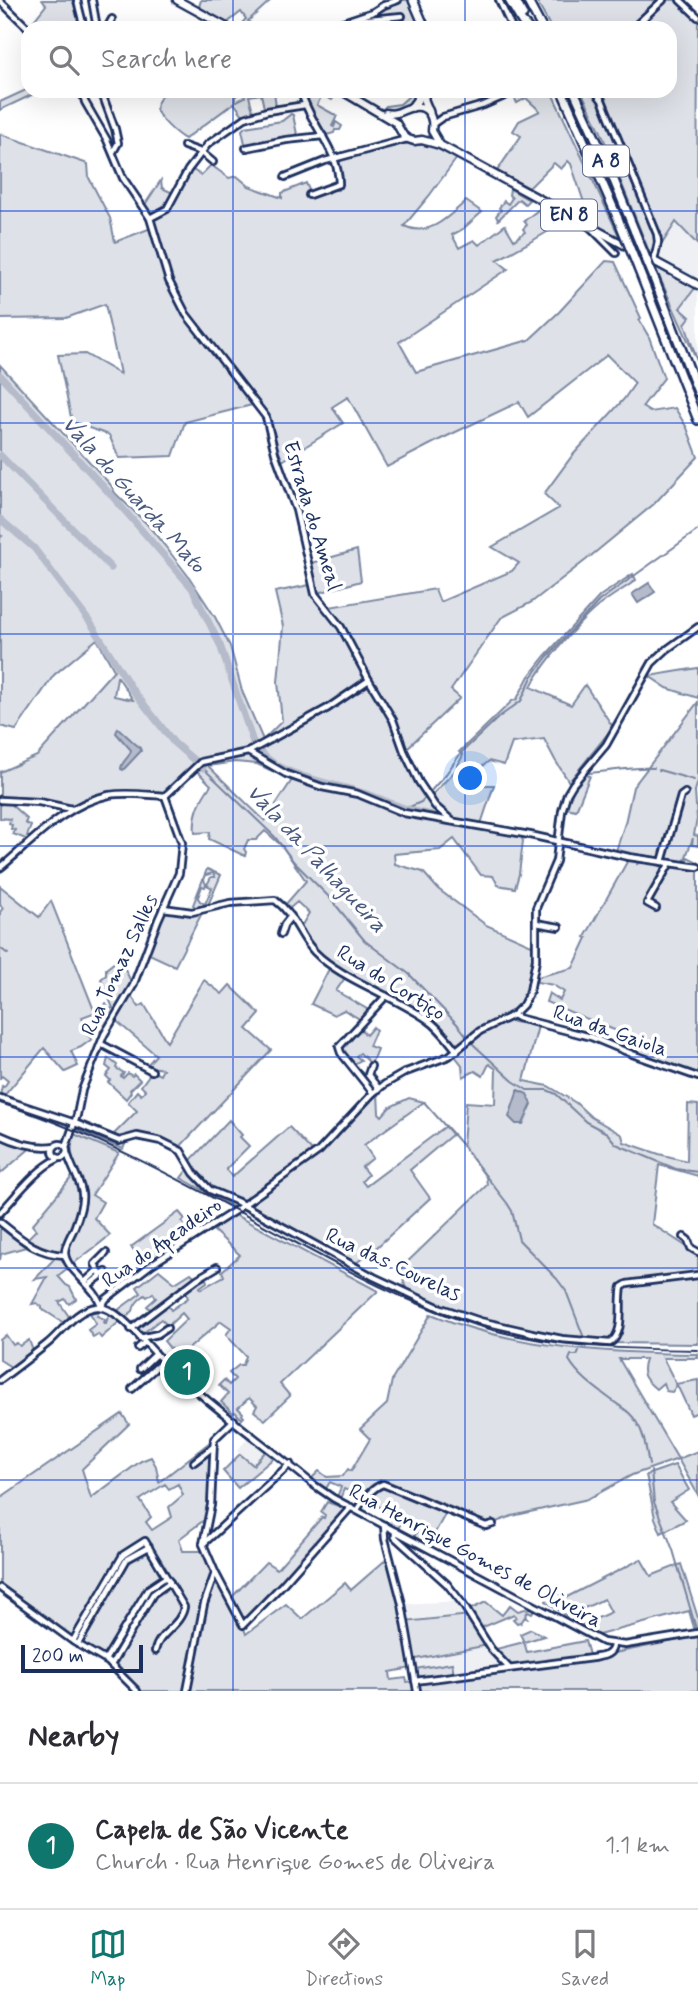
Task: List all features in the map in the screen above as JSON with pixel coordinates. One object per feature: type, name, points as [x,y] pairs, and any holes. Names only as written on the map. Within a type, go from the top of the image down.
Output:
[{"type":"highway","points":[[415,0],[424,21]]},
{"type":"highway","points":[[509,0],[521,21]]},
{"type":"highway","points":[[515,0],[526,21]]},
{"type":"highway","points":[[527,0],[538,21]]},
{"type":"highway","points":[[408,109],[418,98]]},
{"type":"highway","points":[[424,98],[430,114]]},
{"type":"highway","name":"A 8","points":[[565,98],[619,221],[698,420]]},
{"type":"highway","name":"A 8","points":[[577,98],[609,168],[698,392]]},
{"type":"main road","points":[[177,0],[215,21]]},
{"type":"main road","points":[[355,98],[380,112],[400,128],[408,139]]},
{"type":"main road","points":[[380,112],[392,115],[421,107],[430,114],[432,128],[440,145]]},
{"type":"main road","points":[[400,128],[400,119],[408,109]]},
{"type":"main road","points":[[422,140],[432,128]]},
{"type":"main road","name":"EN 8","points":[[408,139],[440,145],[698,285]]},
{"type":"street","points":[[77,0],[82,21]]},
{"type":"street","points":[[92,0],[95,21]]},
{"type":"street","points":[[349,21],[373,12],[390,1],[398,0]]},
{"type":"street","points":[[499,0],[509,21]]},
{"type":"street","points":[[640,21],[663,0]]},
{"type":"street","points":[[680,0],[698,17]]},
{"type":"street","points":[[0,1],[21,21]]},
{"type":"street","points":[[352,20],[402,16]]},
{"type":"street","name":"Estrada do Ameal","points":[[84,98],[107,140],[123,178],[150,218],[169,281],[186,314],[266,417],[275,453],[296,510],[313,589],[341,627],[393,720],[419,782],[435,806],[452,821]]},
{"type":"street","points":[[102,98],[118,142],[113,154]]},
{"type":"street","points":[[303,98],[339,172],[339,184],[309,195]]},
{"type":"street","points":[[432,128],[443,117],[500,98]]},
{"type":"street","points":[[600,98],[657,234],[654,261]]},
{"type":"street","points":[[150,218],[166,208],[188,170],[208,144],[245,118],[267,111],[305,105]]},
{"type":"street","points":[[430,114],[443,117]]},
{"type":"street","points":[[396,141],[400,128]]},
{"type":"street","points":[[246,148],[323,136]]},
{"type":"street","points":[[285,177],[335,159],[408,139]]},
{"type":"street","points":[[184,146],[201,152],[213,162]]},
{"type":"street","points":[[588,226],[616,253]]},
{"type":"street","points":[[513,1015],[525,1002],[530,991],[537,947],[536,908],[552,873],[562,811],[570,790],[606,745],[646,671],[660,654],[698,626]]},
{"type":"street","points":[[0,868],[37,836],[85,802],[111,795],[165,796],[198,764],[259,747],[328,708],[369,680]]},
{"type":"street","points":[[250,751],[286,774],[322,787],[358,794],[404,813],[629,857],[698,867]]},
{"type":"street","points":[[662,862],[681,796],[685,793]]},
{"type":"street","name":"Rua Tomaz Salles","points":[[65,1148],[75,1123],[82,1090],[100,1044],[110,1022],[133,986],[179,873],[182,843],[165,796]]},
{"type":"street","points":[[0,800],[39,802],[73,809]]},
{"type":"street","points":[[656,908],[647,904],[670,863]]},
{"type":"street","points":[[163,908],[192,912],[230,903],[275,900],[291,916],[281,934]]},
{"type":"street","name":"Rua do Cortiço","points":[[291,916],[310,949],[324,961],[430,1021],[457,1051]]},
{"type":"street","points":[[536,923],[559,927]]},
{"type":"street","points":[[373,1094],[339,1047],[386,996]]},
{"type":"street","name":"Rua do Apeadeiro","points":[[0,1380],[48,1343],[72,1320],[88,1310],[101,1307],[106,1299],[152,1264],[242,1206],[319,1151],[379,1089],[406,1072],[444,1059],[485,1028],[513,1015]]},
{"type":"street","name":"Rua da Gaiola","points":[[513,1015],[590,1037],[698,1077]]},
{"type":"street","points":[[100,1044],[152,1071]]},
{"type":"street","points":[[371,1066],[368,1075],[379,1089]]},
{"type":"street","points":[[0,1098],[119,1141],[138,1136],[160,1141],[181,1151],[194,1173],[210,1190],[242,1206]]},
{"type":"street","points":[[0,1135],[16,1142],[47,1147],[71,1164]]},
{"type":"street","points":[[56,1154],[65,1148]]},
{"type":"street","points":[[0,1213],[56,1154],[65,1148]]},
{"type":"street","points":[[65,1148],[84,1196],[65,1250],[68,1262],[88,1283],[98,1297],[101,1307],[114,1312],[163,1361],[234,1420],[215,1439],[211,1507],[203,1544],[243,1625],[378,1486],[383,1484],[486,1526],[493,1524]]},
{"type":"street","name":"Rua das Courelas","points":[[242,1206],[374,1277],[438,1307],[480,1321],[562,1339],[610,1343],[617,1336],[619,1328],[622,1287],[627,1284],[698,1275]]},
{"type":"street","points":[[0,1222],[34,1248],[65,1255]]},
{"type":"street","points":[[684,1237],[691,1248],[698,1252]]},
{"type":"street","points":[[88,1283],[102,1273],[95,1264],[106,1253]]},
{"type":"street","points":[[131,1329],[217,1267]]},
{"type":"street","points":[[138,1348],[142,1340],[167,1328]]},
{"type":"street","points":[[140,1369],[156,1354]]},
{"type":"street","points":[[132,1389],[163,1361]]},
{"type":"street","name":"Rua Henrique Gomes de Oliveira","points":[[234,1420],[320,1490],[603,1642],[625,1645],[698,1633]]},
{"type":"street","points":[[194,1462],[214,1447]]},
{"type":"street","points":[[203,1544],[290,1464]]},
{"type":"street","points":[[384,1525],[385,1539],[402,1604],[417,1691]]},
{"type":"street","points":[[395,1531],[395,1536],[447,1584],[491,1649],[509,1668]]},
{"type":"street","points":[[72,1641],[123,1555],[145,1541],[182,1601],[183,1612],[180,1618],[156,1644],[155,1651]]},
{"type":"street","points":[[78,1644],[127,1559],[149,1547]]},
{"type":"street","points":[[187,1691],[204,1604],[215,1573]]},
{"type":"street","points":[[105,1660],[148,1589],[168,1579]]},
{"type":"street","points":[[111,1665],[153,1594],[168,1579]]},
{"type":"street","points":[[0,1588],[72,1641],[105,1660],[137,1691]]},
{"type":"street","points":[[415,1681],[600,1656],[611,1652],[613,1645]]},
{"type":"shaded area","points":[[42,0],[77,0],[82,21],[33,21],[46,5]]},
{"type":"shaded area","points":[[201,0],[271,0],[248,21],[244,21],[246,19],[241,12],[230,21],[224,21],[199,7]]},
{"type":"shaded area","points":[[398,0],[410,0],[418,21],[405,21],[404,17],[380,18],[378,21],[346,21]]},
{"type":"shaded area","points":[[536,0],[686,0],[683,3],[698,17],[697,244],[676,222],[656,253],[650,254],[601,132],[584,98],[677,98],[677,21],[547,21]]},
{"type":"shaded area","points":[[21,92],[21,98],[25,98],[0,110],[0,102]]},
{"type":"shaded area","points":[[160,98],[235,98],[235,102],[250,98],[253,111],[243,115],[234,103],[185,139],[160,116],[157,104]]},
{"type":"shaded area","points":[[262,98],[275,98],[276,107],[264,108]]},
{"type":"shaded area","points":[[304,98],[320,98],[317,105],[337,116],[332,126],[334,127],[336,122],[342,126],[340,130],[323,136]]},
{"type":"shaded area","points":[[407,98],[414,98],[406,107],[383,109],[386,106],[400,104]]},
{"type":"shaded area","points":[[526,98],[554,98],[620,238],[597,227],[590,220],[568,161],[561,169],[554,163],[529,188],[497,171],[521,136],[513,131],[519,121],[540,111]]},
{"type":"shaded area","points":[[291,114],[298,139],[246,148],[242,130],[245,127],[282,121]]},
{"type":"shaded area","points":[[0,134],[88,164],[89,178],[110,218],[115,242],[151,228],[158,243],[153,218],[168,211],[191,169],[201,175],[211,165],[229,178],[237,176],[249,186],[282,198],[282,193],[306,183],[312,197],[338,190],[335,159],[409,143],[432,146],[457,158],[404,226],[422,229],[438,224],[466,201],[482,212],[452,235],[459,248],[474,240],[479,245],[505,225],[514,240],[525,232],[523,229],[527,225],[524,221],[542,207],[567,220],[497,260],[508,269],[399,342],[416,372],[529,340],[606,261],[615,262],[641,318],[639,320],[649,337],[664,378],[642,407],[650,412],[675,408],[687,428],[698,457],[654,504],[586,560],[532,602],[501,618],[451,690],[460,698],[404,751],[430,797],[455,771],[463,755],[459,752],[517,699],[529,676],[545,656],[600,596],[633,574],[636,580],[608,599],[575,629],[553,654],[531,687],[571,705],[585,685],[613,727],[569,782],[544,739],[512,743],[504,765],[489,761],[470,777],[469,789],[480,785],[494,785],[481,824],[530,833],[485,828],[521,836],[523,841],[515,888],[498,885],[493,876],[481,875],[454,839],[440,850],[394,854],[395,864],[423,872],[438,889],[486,925],[534,946],[526,994],[511,1011],[457,1045],[430,1021],[347,975],[336,991],[372,1012],[363,1021],[344,1010],[334,1015],[311,1004],[331,965],[310,949],[299,930],[309,913],[297,902],[289,909],[285,905],[306,881],[282,846],[265,831],[256,840],[248,840],[244,849],[245,856],[209,839],[210,832],[195,833],[198,808],[211,785],[195,769],[197,765],[248,752],[256,745],[200,760],[164,794],[111,795],[77,807],[22,849],[26,839],[13,834],[15,830],[11,829],[10,819],[0,818],[0,772],[37,756],[114,670],[97,639],[54,675],[16,730],[0,726],[0,365],[111,485],[115,493],[147,524],[189,577],[230,646],[242,691],[263,740],[282,721],[278,682],[283,626],[275,592],[310,585],[324,608],[435,589],[440,602],[512,571],[519,563],[492,547],[559,508],[544,494],[572,456],[624,399],[635,383],[607,355],[528,417],[519,402],[387,467],[348,397],[332,407],[343,423],[279,463],[266,417],[256,404],[185,422],[173,456],[119,458],[109,435],[72,422],[58,355],[85,354],[120,374],[105,304],[66,318],[0,319]],"holes":[[[118,677],[133,700],[114,696]],[[235,762],[257,764],[292,780],[265,821],[208,766]],[[8,802],[42,805],[65,811],[31,838],[27,836],[31,826],[25,823],[27,819]]]},
{"type":"shaded area","points":[[161,180],[162,188],[173,193],[166,207],[151,215],[144,206]]},
{"type":"shaded area","points":[[510,189],[529,200],[525,204],[519,199],[498,220],[496,216],[501,210],[499,208],[504,201],[508,204],[512,198],[509,195]]},
{"type":"shaded area","points":[[676,221],[698,243],[698,360],[679,305],[659,268],[657,250]]},
{"type":"shaded area","points":[[655,267],[695,288],[680,308],[690,317],[685,324],[698,363]]},
{"type":"shaded area","points":[[357,550],[361,581],[318,593],[311,563]]},
{"type":"shaded area","points":[[698,668],[698,698],[667,688],[649,676]]},
{"type":"shaded area","points":[[698,702],[698,781],[695,791],[697,819],[694,835],[698,836],[698,846],[692,845],[693,838],[684,862],[685,864],[688,857],[698,862],[698,1076],[620,1048],[629,1036],[546,1002],[549,993],[560,1000],[564,992],[553,985],[537,982],[537,977],[573,968],[587,938],[585,937],[628,860],[637,861],[637,864],[654,864],[655,862],[615,854],[633,787]]},
{"type":"shaded area","points":[[586,775],[590,776],[576,810],[566,808],[574,789]]},
{"type":"shaded area","points":[[207,869],[221,875],[208,905],[193,905]],"holes":[[[213,873],[215,877],[211,877],[207,885],[212,888],[205,904],[198,898],[202,886],[205,887],[204,880],[206,875]]]},
{"type":"shaded area","points":[[0,886],[39,917],[51,901],[94,1010],[106,1004],[109,1009],[113,1008],[101,979],[106,975],[106,969],[115,962],[120,968],[124,967],[133,986],[129,993],[139,1007],[144,1004],[167,1042],[204,980],[222,994],[230,985],[260,1014],[247,1029],[271,1050],[178,1149],[140,1137],[127,1140],[123,1149],[75,1129],[77,1127],[110,1138],[137,1111],[128,1102],[137,1091],[141,1095],[145,1090],[141,1086],[152,1071],[160,1075],[163,1069],[146,1066],[156,1055],[113,1018],[103,1038],[93,1013],[82,1017],[87,1035],[92,1039],[71,1051],[78,1066],[65,1072],[44,1048],[4,1096],[0,1095],[2,1086],[8,1081],[2,1076],[0,1078],[0,912],[3,908],[0,905]]},
{"type":"shaded area","points":[[163,908],[189,912],[204,909],[175,966],[145,952]]},
{"type":"shaded area","points":[[508,1021],[538,1026],[524,1081],[555,1090],[576,1103],[591,1117],[622,1135],[624,1142],[687,1161],[688,1104],[698,1105],[698,1176],[659,1165],[652,1224],[698,1254],[698,1274],[646,1278],[620,1286],[617,1332],[611,1340],[562,1339],[480,1321],[407,1293],[400,1269],[487,1185],[486,1177],[463,1146],[466,1102],[495,1104],[496,1069],[489,1064],[483,1076],[475,1071],[463,1077],[462,1065],[455,1056],[487,1030]]},
{"type":"shaded area","points":[[358,1026],[366,1035],[373,1027],[376,1030],[369,1046],[377,1049],[371,1064],[360,1053],[356,1056],[361,1060],[352,1065],[339,1047]]},
{"type":"shaded area","points":[[108,1058],[124,1073],[121,1076],[123,1078],[128,1073],[132,1076],[134,1074],[140,1080],[130,1090],[126,1099],[108,1082],[110,1080],[106,1076],[111,1070],[106,1066]]},
{"type":"shaded area","points":[[378,1093],[379,1113],[382,1116],[390,1107],[409,1098],[424,1102],[364,1145],[373,1158],[362,1167],[368,1175],[362,1181],[366,1186],[446,1126],[453,1134],[410,1170],[430,1198],[375,1249],[352,1266],[247,1207],[328,1147]]},
{"type":"shaded area","points":[[229,1120],[249,1146],[226,1169],[232,1177],[289,1127],[313,1152],[245,1200],[216,1193],[237,1205],[235,1208],[181,1178],[190,1166],[188,1163]]},
{"type":"shaded area","points":[[74,1134],[119,1153],[92,1195],[103,1202],[94,1218],[110,1235],[58,1276],[70,1287],[76,1299],[69,1304],[65,1299],[59,1302],[70,1318],[64,1323],[37,1303],[32,1304],[47,1277],[35,1279],[58,1255],[24,1242],[36,1230],[32,1225],[76,1172],[72,1149]]},
{"type":"shaded area","points":[[0,1135],[33,1146],[0,1174]]},
{"type":"shaded area","points":[[179,1212],[185,1219],[182,1222],[187,1229],[159,1248],[164,1255],[154,1261],[149,1255],[142,1260],[131,1247]]},
{"type":"shaded area","points":[[236,1212],[235,1215],[378,1291],[280,1384],[290,1396],[265,1420],[254,1411],[257,1406],[249,1398],[238,1408],[243,1413],[242,1419],[221,1402],[228,1394],[219,1385],[224,1380],[229,1385],[235,1379],[229,1373],[243,1365],[246,1356],[226,1335],[231,1328],[221,1321],[180,1356],[164,1341],[187,1319],[182,1313],[168,1326],[161,1319],[142,1334],[136,1328],[154,1313],[147,1306],[156,1298],[153,1293],[141,1298],[133,1311],[125,1317],[118,1310],[141,1293],[137,1287],[159,1270],[175,1283],[191,1273],[197,1279],[166,1303],[171,1310],[188,1298],[185,1291],[206,1278],[207,1282],[201,1289],[224,1276],[222,1271],[240,1255],[212,1229]]},
{"type":"shaded area","points":[[3,1227],[26,1247],[1,1254],[0,1260],[0,1230]]},
{"type":"shaded area","points":[[698,1275],[698,1344],[610,1343],[617,1336],[622,1287],[627,1284]]},
{"type":"shaded area","points":[[99,1311],[97,1316],[105,1319],[104,1323],[109,1314],[119,1322],[101,1338],[98,1334],[93,1337],[88,1330],[96,1324],[90,1313]]},
{"type":"shaded area","points":[[431,1314],[463,1326],[529,1342],[596,1350],[698,1354],[698,1358],[663,1358],[676,1384],[698,1380],[698,1412],[691,1415],[677,1385],[672,1392],[666,1391],[663,1383],[656,1389],[646,1379],[643,1372],[645,1359],[619,1359],[678,1459],[632,1475],[588,1499],[512,1516],[486,1526],[447,1511],[428,1545],[414,1537],[418,1529],[403,1519],[398,1529],[386,1523],[390,1514],[365,1497],[344,1489],[340,1499],[337,1497],[341,1487],[330,1482],[325,1490],[311,1479],[319,1471],[327,1477],[343,1476],[348,1469],[351,1471],[370,1439],[360,1429],[387,1404],[392,1380]]},
{"type":"shaded area","points":[[6,1335],[13,1345],[17,1343],[20,1346],[29,1340],[33,1351],[11,1367],[0,1360],[0,1340]]},
{"type":"shaded area","points":[[122,1414],[129,1424],[82,1469],[91,1498],[141,1461],[151,1457],[159,1482],[214,1439],[208,1517],[179,1539],[183,1551],[205,1551],[231,1598],[266,1562],[277,1569],[322,1517],[324,1518],[325,1515],[321,1512],[327,1502],[352,1511],[244,1629],[246,1634],[286,1604],[302,1619],[345,1583],[351,1590],[390,1556],[405,1622],[470,1615],[488,1645],[411,1660],[412,1668],[390,1672],[391,1680],[406,1678],[407,1682],[508,1668],[492,1650],[524,1642],[527,1652],[585,1641],[590,1658],[698,1636],[698,1691],[137,1691],[111,1665],[0,1588],[0,1498]],"holes":[[[165,1484],[169,1489],[178,1484],[183,1495],[169,1507],[172,1517],[152,1530],[146,1522],[151,1517],[140,1500]]]},
{"type":"shaded area","points":[[249,1436],[266,1450],[253,1465],[237,1451]]},
{"type":"shaded area","points":[[267,1450],[275,1457],[238,1488],[223,1471],[240,1454],[253,1465]]},
{"type":"shaded area","points":[[698,1451],[698,1495],[678,1459]]},
{"type":"shaded area","points":[[675,1465],[689,1490],[670,1502],[686,1520],[661,1533],[646,1475]]},
{"type":"shaded area","points":[[641,1559],[651,1576],[681,1564],[698,1618],[698,1630],[695,1631],[689,1611],[595,1636],[578,1627],[611,1612],[604,1599],[567,1616],[546,1601],[553,1590],[565,1598]]},
{"type":"shaded area","points":[[460,1601],[470,1615],[405,1622],[402,1604]]},
{"type":"shaded area","points":[[486,1602],[502,1615],[510,1605],[518,1611],[529,1608],[534,1610],[532,1613],[528,1611],[525,1616],[527,1618],[521,1623],[513,1619],[516,1617],[514,1614],[481,1628],[469,1610]]},
{"type":"shaded area","points":[[531,1629],[544,1636],[524,1642],[520,1634]]},
{"type":"shaded area","points":[[488,1645],[509,1668],[415,1681],[411,1660]]},
{"type":"shaded area","points":[[452,1663],[454,1674],[417,1679],[415,1669]]},
{"type":"water","points":[[649,583],[655,592],[638,603],[632,594]]},
{"type":"water","points":[[118,728],[141,751],[123,770],[121,766],[131,750],[116,733]]},
{"type":"water","points":[[518,1090],[527,1094],[532,1104],[523,1124],[516,1124],[509,1117]]},
{"type":"waterway","name":"Vala do Guarda Mato","points":[[0,375],[112,496],[192,588],[220,645],[253,742],[262,754],[289,771],[433,815]]},
{"type":"waterway","points":[[0,455],[111,568]]},
{"type":"waterway","name":"Vala da Palhagueira","points":[[0,519],[34,548],[92,625],[132,689],[174,743],[203,768]]},
{"type":"waterway","points":[[429,793],[461,753],[499,717],[521,701],[532,677],[547,657],[599,601],[698,530]]},
{"type":"waterway","name":"Vala da Palhagueira","points":[[203,768],[275,837],[365,941],[409,974],[474,1045],[513,1081],[527,1090],[547,1090],[556,1094],[586,1122],[607,1133],[616,1144],[676,1169],[698,1172]]},
{"type":"waterway","points":[[589,773],[654,768]]},
{"type":"waterway","points":[[659,770],[694,780]]},
{"type":"waterway","points":[[405,809],[426,797]]},
{"type":"waterway","points":[[0,948],[8,954]]},
{"type":"waterway","points":[[424,1102],[507,1203],[512,1211],[519,1240],[566,1291],[584,1338]]},
{"type":"waterway","points":[[579,1351],[577,1355],[571,1355],[569,1360],[583,1377],[635,1419],[644,1438],[649,1465]]},
{"type":"waterway","points":[[651,1471],[654,1502],[673,1550],[696,1628]]},
{"type":"railway","points":[[0,1103],[111,1147],[356,1274],[448,1316],[501,1332],[557,1343],[612,1348],[698,1350]]},
{"type":"place","name":"Capela de São Vicente","points":[[187,1372]]}]
